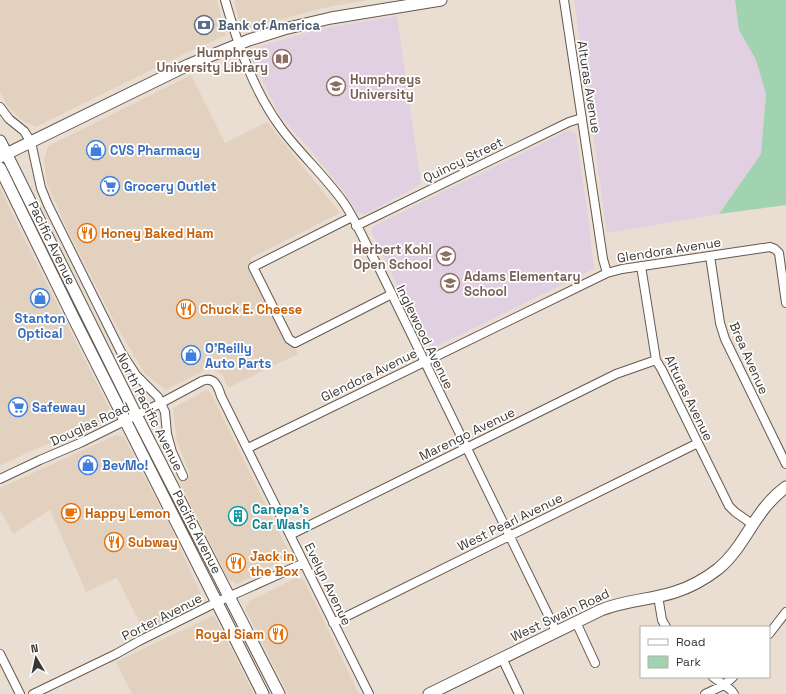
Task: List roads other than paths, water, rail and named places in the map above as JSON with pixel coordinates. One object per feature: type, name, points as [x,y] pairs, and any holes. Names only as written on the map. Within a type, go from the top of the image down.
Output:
[{"type":"main road","points":[[3,155],[188,65],[239,44],[284,29],[331,18],[427,1],[441,0]]},
{"type":"main road","name":"North Pacific Avenue","points":[[0,141],[3,155],[279,694]]},
{"type":"main road","name":"Pacific Avenue","points":[[0,168],[31,233],[263,694]]},
{"type":"main road","name":"West Swain Road","points":[[429,694],[610,606],[674,592],[689,587],[705,578],[719,568],[731,555],[766,505],[786,487]]},
{"type":"street","name":"Inglewood Avenue","points":[[225,0],[239,44],[255,86],[269,111],[291,141],[331,186],[352,217],[392,294],[556,631]]},
{"type":"street","name":"Alturas Avenue","points":[[564,0],[603,259],[607,273]]},
{"type":"street","points":[[0,107],[9,119],[24,131],[31,142],[41,188],[57,224],[121,352],[133,371],[155,394],[161,403],[165,412],[169,443],[183,476]]},
{"type":"street","name":"Quincy Street","points":[[356,226],[569,122],[582,118]]},
{"type":"street","points":[[352,217],[253,267],[289,339],[295,343],[392,294]]},
{"type":"street","name":"Glendora Avenue","points":[[248,448],[607,273],[622,269],[770,247],[778,253],[786,303]]},
{"type":"street","name":"Brea Avenue","points":[[710,256],[720,323],[725,339],[786,464]]},
{"type":"street","name":"Alturas Avenue","points":[[641,266],[656,360],[729,506],[752,524]]},
{"type":"street","name":"Marengo Avenue","points":[[290,535],[616,374],[656,360]]},
{"type":"street","name":"Douglas Road","points":[[0,479],[80,443],[202,381],[210,380]]},
{"type":"street","name":"Evelyn Avenue","points":[[210,380],[217,384],[221,396],[369,694]]},
{"type":"street","name":"West Pearl Avenue","points":[[333,622],[698,443]]},
{"type":"street","name":"Porter Avenue","points":[[33,694],[112,656],[217,602],[229,598],[304,563]]},
{"type":"street","points":[[658,596],[662,620],[665,626]]},
{"type":"street","points":[[770,633],[786,612]]},
{"type":"street","points":[[576,622],[595,663]]},
{"type":"street","points":[[0,654],[20,694]]},
{"type":"street","points":[[502,658],[519,694]]},
{"type":"street","points":[[714,678],[734,694]]},
{"type":"street","points":[[705,694],[724,685],[732,678]]},
{"type":"place","name":"Bank of America","points":[[204,25]]},
{"type":"place","name":"Humphreys University Library","points":[[282,59]]},
{"type":"place","name":"Humphreys University","points":[[336,86]]},
{"type":"place","name":"CVS Pharmacy","points":[[96,150]]},
{"type":"place","name":"Grocery Outlet","points":[[110,186]]},
{"type":"place","name":"Honey Baked Ham","points":[[87,233]]},
{"type":"place","name":"Herbert Kohl Open School","points":[[446,256]]},
{"type":"place","name":"Adams Elementary School","points":[[450,283]]},
{"type":"place","name":"Stanton Optical","points":[[40,298]]},
{"type":"place","name":"Chuck E. Cheese","points":[[186,309]]},
{"type":"place","name":"O'Reilly Auto Parts","points":[[191,355]]},
{"type":"place","name":"Safeway","points":[[18,407]]},
{"type":"place","name":"BevMo!","points":[[88,465]]},
{"type":"place","name":"Happy Lemon","points":[[71,513]]},
{"type":"place","name":"Canepa's Car Wash","points":[[238,516]]},
{"type":"place","name":"Subway","points":[[114,542]]},
{"type":"place","name":"Jack in the Box","points":[[236,563]]},
{"type":"place","name":"Royal Siam","points":[[278,634]]}]
